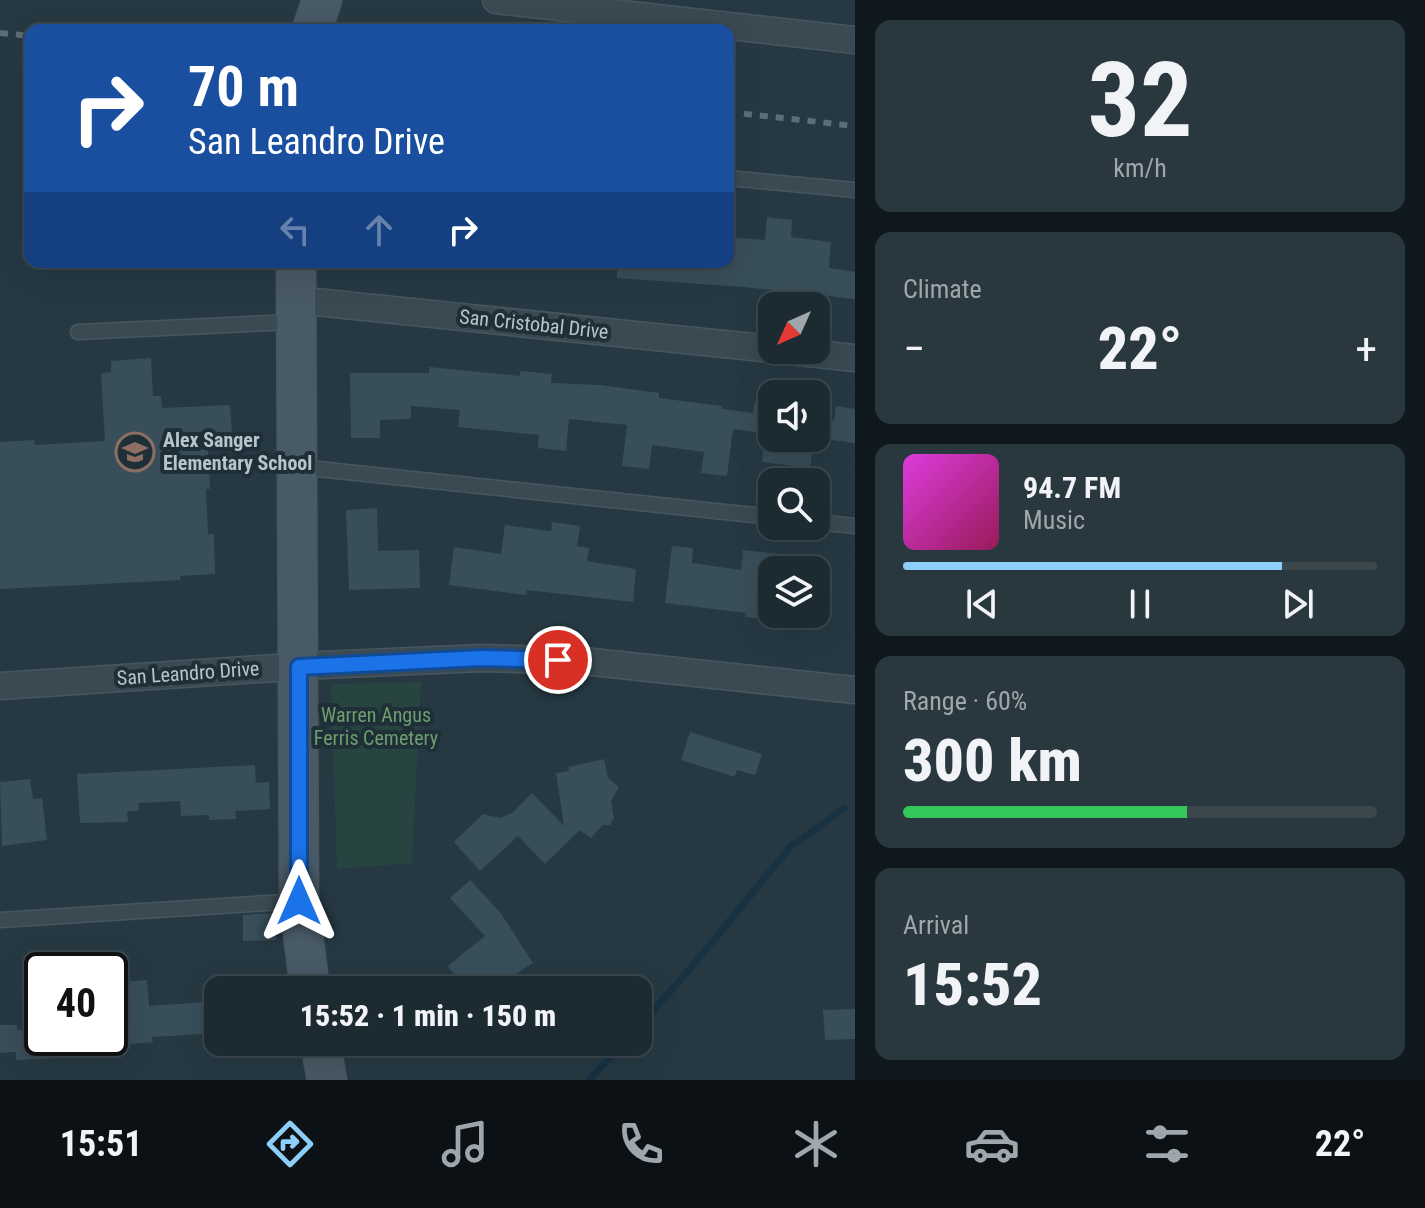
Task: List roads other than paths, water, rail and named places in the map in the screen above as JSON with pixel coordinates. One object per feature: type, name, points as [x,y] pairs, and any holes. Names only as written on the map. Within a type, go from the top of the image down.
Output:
[{"type":"street","points":[[314,24],[322,0]]},
{"type":"street","points":[[332,24],[337,0]]},
{"type":"street","points":[[496,0],[711,24]]},
{"type":"street","points":[[734,27],[855,40]]},
{"type":"street","points":[[296,268],[299,901],[308,976]]},
{"type":"street","name":"San Cristobal Drive","points":[[295,311],[758,348]]},
{"type":"street","points":[[830,355],[855,358]]},
{"type":"street","name":"San Leandro Drive","points":[[0,686],[482,658],[583,661],[855,690]]},
{"type":"street","points":[[323,1056],[327,1080]]},
{"type":"lane","points":[[734,179],[855,190]]},
{"type":"lane","points":[[78,332],[295,311]]},
{"type":"lane","points":[[296,467],[758,516]]},
{"type":"lane","points":[[830,523],[855,526]]},
{"type":"lane","points":[[0,920],[299,901]]},
{"type":"waterway","points":[[652,1011],[791,846],[845,808]]},
{"type":"waterway","points":[[589,1080],[611,1056]]},
{"type":"railway","points":[[0,33],[24,35]]},
{"type":"railway","points":[[734,113],[855,126]]},
{"type":"place","name":"Alex Sanger Elementary School","points":[[135,452]]},
{"type":"park label","name":"Warren Angus Ferris Cemetery","points":[[376,726]]}]
